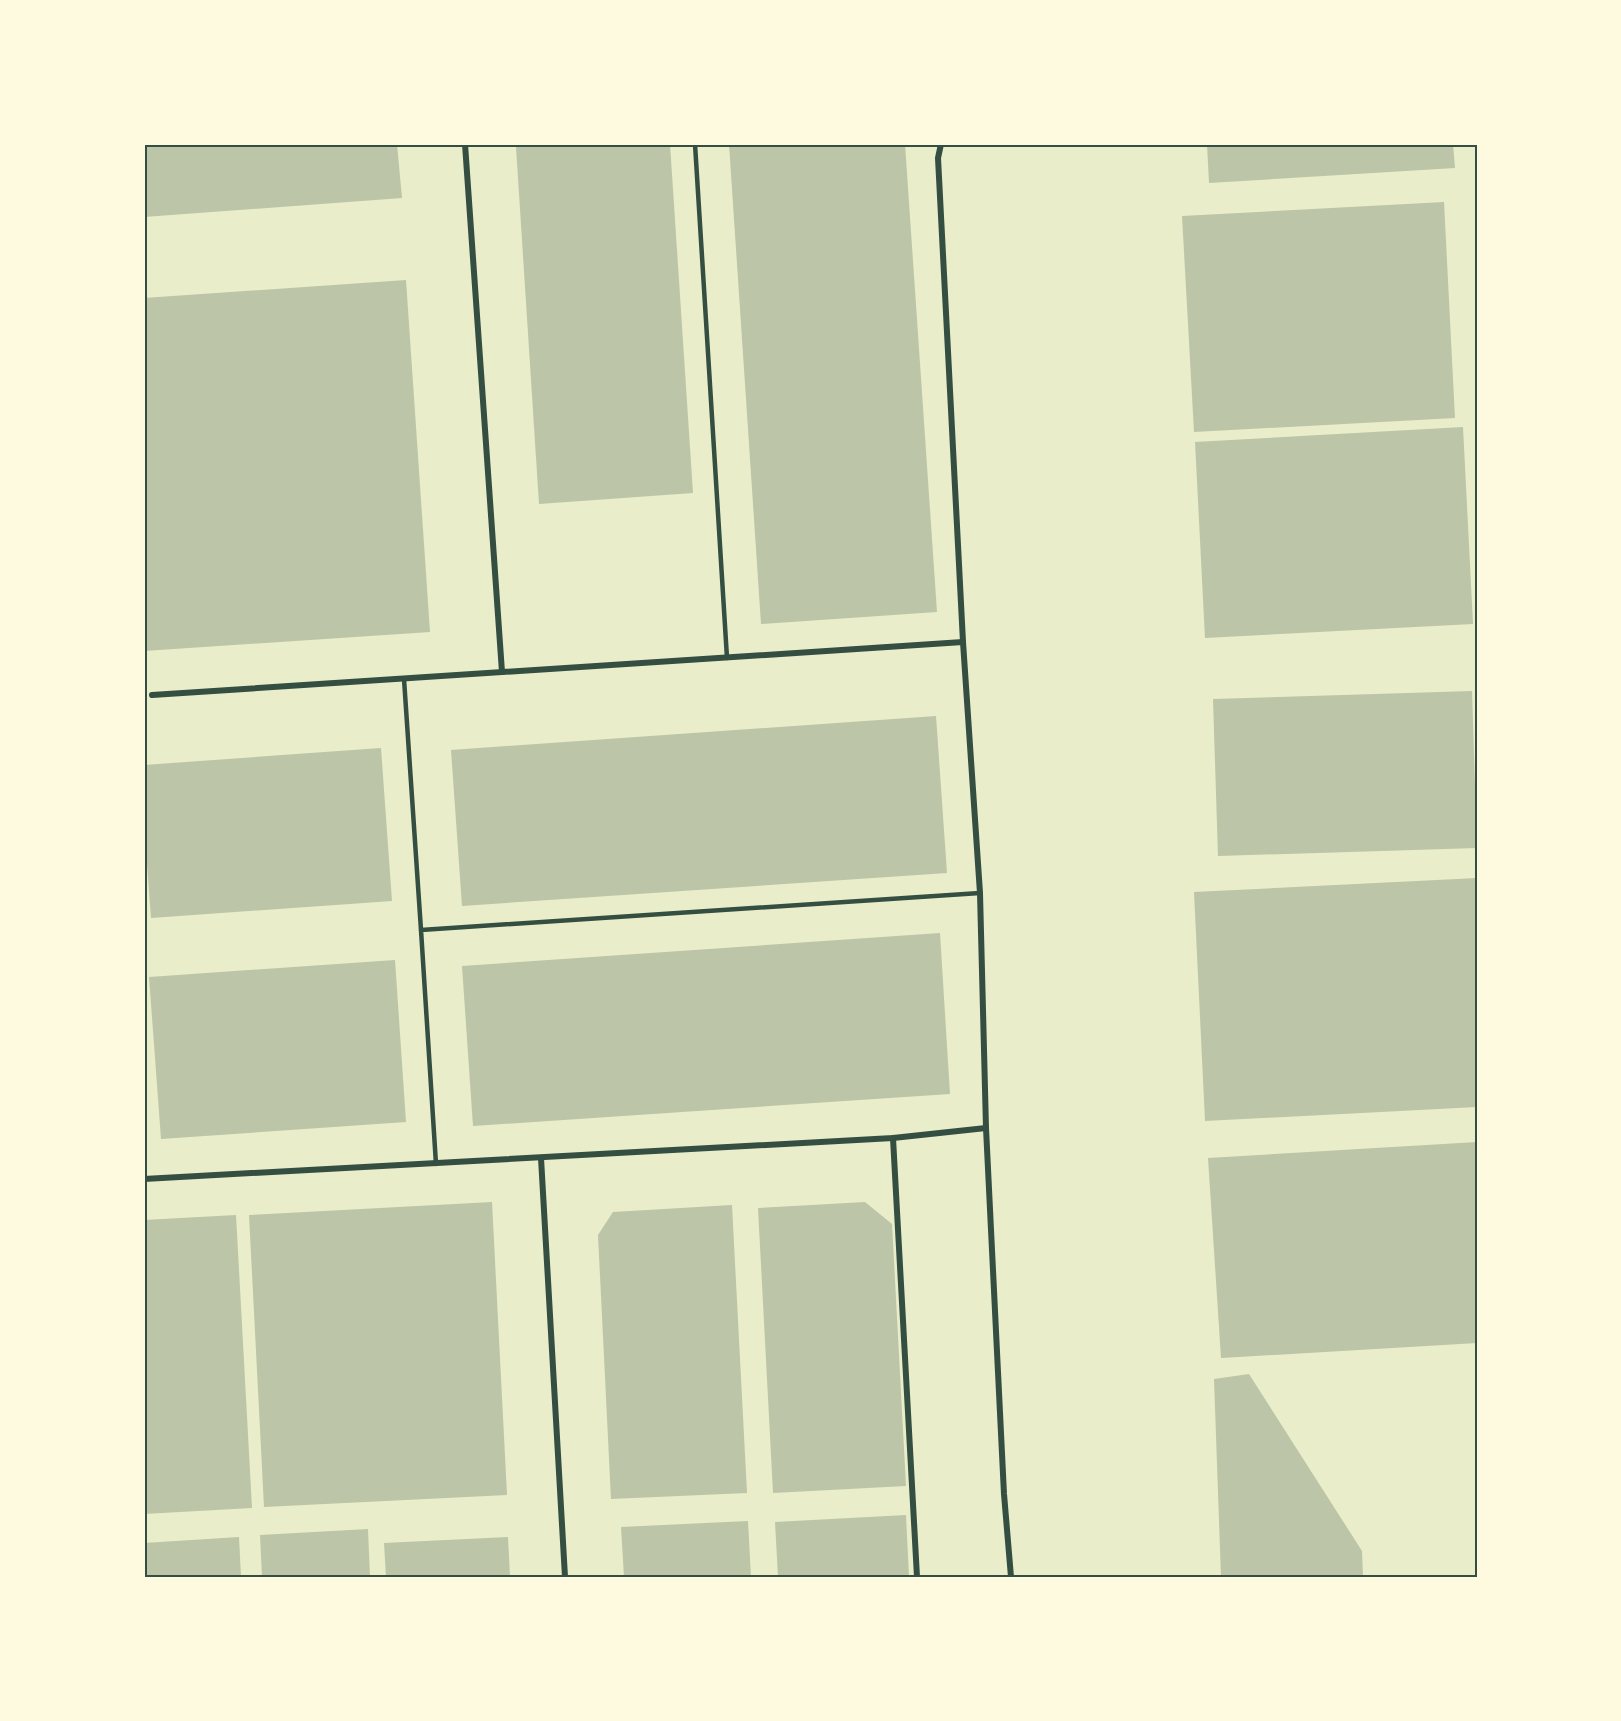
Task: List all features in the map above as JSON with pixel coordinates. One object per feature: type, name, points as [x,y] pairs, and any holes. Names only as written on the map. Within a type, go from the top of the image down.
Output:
[{"type":"street","points":[[465,144],[502,672]]},
{"type":"street","points":[[941,144],[938,158],[963,642],[980,893],[986,1128],[1011,1577]]},
{"type":"street","points":[[152,695],[963,642]]},
{"type":"street","points":[[144,1179],[893,1138],[986,1128]]},
{"type":"street","points":[[893,1138],[917,1577]]},
{"type":"street","points":[[541,1158],[565,1577]]},
{"type":"lane","points":[[694,144],[728,658]]},
{"type":"lane","points":[[404,679],[436,1164]]},
{"type":"lane","points":[[421,930],[980,893]]},
{"type":"building","points":[[144,144],[397,144],[402,198],[144,217]]},
{"type":"building","points":[[558,144],[670,144],[693,493],[539,504],[516,147]]},
{"type":"building","points":[[729,144],[905,144],[937,612],[761,624]]},
{"type":"building","points":[[1207,144],[1453,144],[1455,168],[1209,183]]},
{"type":"building","points":[[1444,202],[1455,418],[1194,432],[1182,216]]},
{"type":"building","points":[[406,280],[430,632],[144,651],[144,298]]},
{"type":"building","points":[[1463,427],[1473,624],[1205,638],[1195,442]]},
{"type":"building","points":[[1472,691],[1477,848],[1218,856],[1213,699]]},
{"type":"building","points":[[936,716],[947,873],[462,906],[451,750]]},
{"type":"building","points":[[381,748],[392,901],[151,918],[144,823],[144,765]]},
{"type":"building","points":[[1477,878],[1477,1107],[1205,1121],[1194,892]]},
{"type":"building","points":[[940,933],[950,1094],[473,1126],[462,966]]},
{"type":"building","points":[[395,960],[406,1122],[161,1139],[149,977]]},
{"type":"building","points":[[1477,1142],[1477,1343],[1221,1358],[1208,1158]]},
{"type":"building","points":[[492,1202],[507,1495],[264,1507],[249,1215]]},
{"type":"building","points":[[865,1202],[892,1224],[906,1486],[773,1493],[758,1208]]},
{"type":"building","points":[[732,1205],[747,1493],[611,1499],[598,1235],[613,1212]]},
{"type":"building","points":[[236,1215],[252,1508],[144,1514],[144,1220]]},
{"type":"building","points":[[1249,1374],[1362,1551],[1363,1577],[1221,1577],[1214,1379]]},
{"type":"building","points":[[906,1515],[909,1577],[778,1577],[775,1522]]},
{"type":"building","points":[[748,1521],[751,1577],[624,1577],[621,1527]]},
{"type":"building","points":[[368,1529],[370,1577],[262,1577],[260,1535]]},
{"type":"building","points":[[239,1537],[241,1577],[144,1577],[144,1543]]},
{"type":"building","points":[[508,1537],[510,1577],[386,1577],[384,1543]]}]
